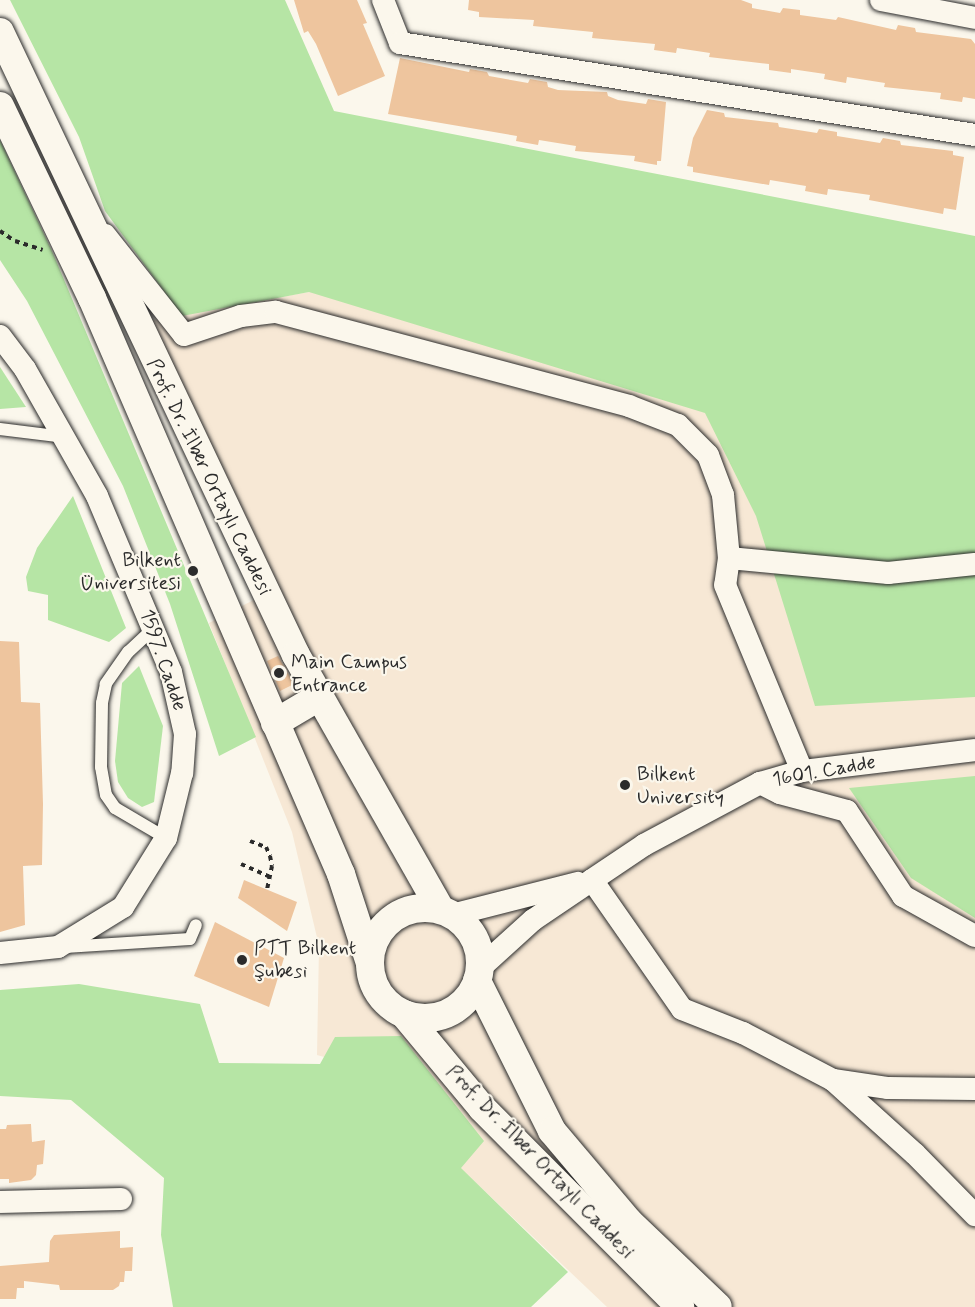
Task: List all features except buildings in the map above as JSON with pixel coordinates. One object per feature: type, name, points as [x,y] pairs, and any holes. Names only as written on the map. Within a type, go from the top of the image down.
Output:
[{"type":"street","points":[[383,0],[400,43],[975,135]]},
{"type":"street","points":[[881,0],[975,18]]},
{"type":"street","name":"Prof. Dr. İlber Ortaylı Caddesi","points":[[0,32],[76,198],[261,584],[319,698],[447,912],[474,938],[479,975],[552,1131],[628,1221],[718,1307]]},
{"type":"street","name":"Prof. Dr. İlber Ortaylı Caddesi","points":[[0,106],[71,252],[341,874],[379,993],[404,1014],[482,1108],[680,1307]]},
{"type":"street","points":[[76,198],[184,335],[240,316],[276,312],[630,406],[678,425],[708,455],[723,495],[729,558],[725,585],[801,771]]},
{"type":"street","name":"1597. Cadde","points":[[0,336],[25,369],[66,437],[102,507],[174,681],[185,734],[182,773],[166,838],[123,907],[58,947],[0,954]]},
{"type":"street","points":[[729,558],[888,573],[975,564]]},
{"type":"street","points":[[222,603],[261,584]]},
{"type":"street","points":[[275,723],[319,698]]},
{"type":"street","name":"1601. Cadde","points":[[479,975],[533,920],[591,880],[644,845],[760,783],[801,771],[975,750]]},
{"type":"street","points":[[760,783],[780,793],[847,811],[903,896],[975,936]]},
{"type":"street","points":[[591,880],[682,1009],[743,1034],[833,1080],[915,1154],[975,1215]]},
{"type":"street","name":"1601. Cadde","points":[[447,912],[591,880]]},
{"type":"street","points":[[370,963],[376,938],[392,918],[407,910],[447,912]]},
{"type":"street","points":[[404,1014],[418,1018],[448,1013],[460,1005],[479,975]]},
{"type":"street","points":[[833,1080],[888,1088],[975,1089]]},
{"type":"street","points":[[0,1202],[121,1199]]},
{"type":"lane","points":[[0,429],[66,437]]},
{"type":"lane","points":[[154,628],[128,652],[106,684],[102,703],[101,767],[106,795],[115,808],[166,838]]},
{"type":"lane","points":[[58,947],[190,939],[196,925]]},
{"type":"path","points":[[0,231],[38,249],[71,252]]},
{"type":"path","points":[[250,841],[266,847],[272,866],[267,889]]},
{"type":"path","points":[[240,864],[270,877]]},
{"type":"shaded area","name":"Bilkent University","points":[[309,292],[975,292],[975,1307],[607,1307],[352,1065],[317,1055],[319,946],[292,832],[209,623],[277,588],[152,320]]},
{"type":"green space","points":[[10,0],[285,0],[334,111],[975,236],[975,697],[815,706],[756,516],[705,413],[309,292],[182,316],[105,211],[79,137]]},
{"type":"green space","points":[[0,140],[52,251],[256,737],[219,756],[170,604],[123,486],[27,301],[0,260]]},
{"type":"green space","points":[[0,367],[26,407],[0,409]]},
{"type":"green space","points":[[73,496],[126,628],[109,642],[48,620],[48,595],[28,591],[26,577],[37,548]]},
{"type":"green space","points":[[139,666],[163,726],[154,802],[142,807],[128,798],[118,782],[115,761],[122,683]]},
{"type":"green space","points":[[975,776],[975,918],[911,878],[849,788]]},
{"type":"green space","points":[[79,984],[200,1004],[219,1063],[320,1064],[335,1037],[401,1036],[484,1141],[461,1168],[568,1272],[531,1307],[173,1307],[161,1235],[164,1178],[71,1100],[0,1096],[0,990]]},
{"type":"place","name":"Bilkent Üniversitesi","points":[[193,571]]},
{"type":"place","name":"Main Campus Entrance","points":[[279,673]]},
{"type":"place","name":"Bilkent University","points":[[625,785]]},
{"type":"place","name":"PTT Bilkent Şubesi","points":[[242,960]]}]
